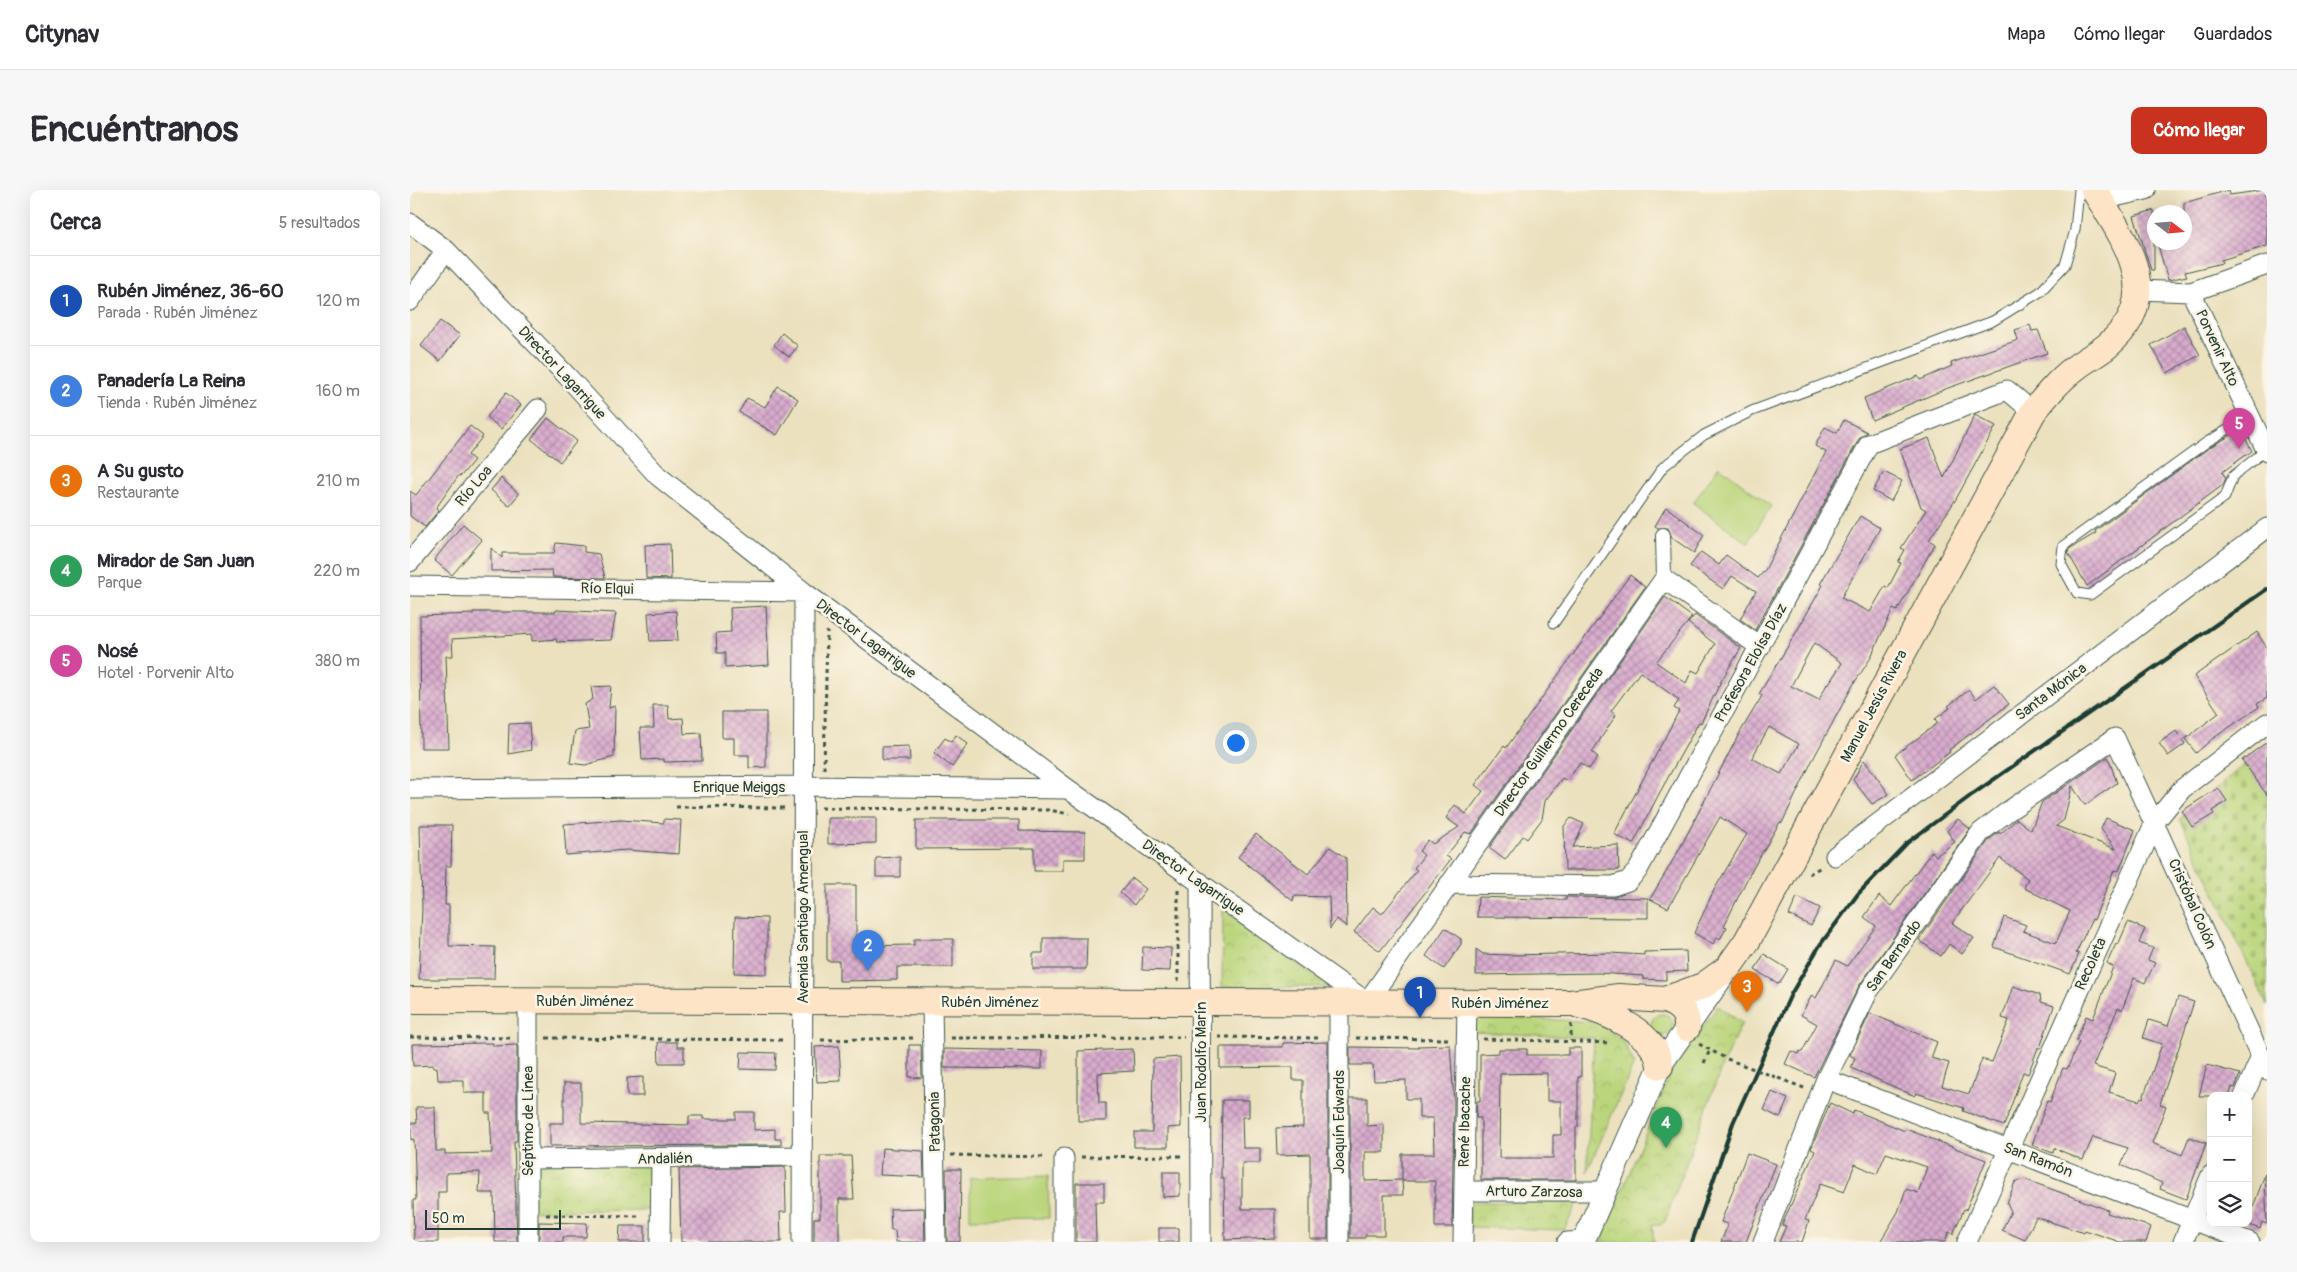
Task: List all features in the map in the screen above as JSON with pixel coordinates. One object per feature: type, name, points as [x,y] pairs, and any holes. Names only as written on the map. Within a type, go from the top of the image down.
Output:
[{"type":"main road","name":"Manuel Jesús Rivera","points":[[1728,968],[1747,941],[2033,412],[2059,382],[2115,339],[2130,316],[2137,290],[2137,272],[2132,255],[2091,193]]},
{"type":"main road","name":"Rubén Jiménez","points":[[410,1000],[1571,1003],[1619,997],[1665,1000],[1703,986],[1728,968]]},
{"type":"main road","points":[[1660,1066],[1657,1053],[1650,1042],[1682,1035],[1685,1015],[1680,1008],[1665,1000]]},
{"type":"main road","name":"Rubén Jiménez","points":[[1571,1003],[1614,1016],[1650,1042]]},
{"type":"street","points":[[2091,193],[2146,190]]},
{"type":"street","name":"Director Lagarrigue","points":[[410,223],[446,250],[567,376],[658,476],[804,592],[1068,789],[1367,1002]]},
{"type":"street","points":[[410,301],[446,250]]},
{"type":"street","points":[[2191,292],[2267,265]]},
{"type":"street","name":"Porvenir Alto","points":[[2137,290],[2191,292],[2248,419],[2267,451]]},
{"type":"street","name":"Profesora Eloísa Díaz","points":[[1449,884],[1613,886],[1628,881],[1638,870],[1869,444],[2007,390],[2033,412]]},
{"type":"street","name":"Río Loa","points":[[410,562],[538,409]]},
{"type":"street","name":"Santa Mónica","points":[[1835,856],[2267,528]]},
{"type":"street","points":[[1663,535],[1664,579],[1760,647]]},
{"type":"street","name":"Director Guillermo Cereceda","points":[[1367,1002],[1664,579]]},
{"type":"street","name":"Río Elqui","points":[[410,586],[804,592]]},
{"type":"street","name":"Avenida Santiago Amengual","points":[[802,1242],[804,592]]},
{"type":"street","name":"Recoleta","points":[[1967,1242],[2155,822],[2182,789],[2267,723]]},
{"type":"street","name":"Cristóbal Colón","points":[[2115,738],[2264,1063]]},
{"type":"street","name":"San Bernardo","points":[[1763,1242],[1823,1087],[1868,992],[1981,832],[2115,738]]},
{"type":"street","name":"Enrique Meiggs","points":[[410,789],[803,786],[1068,789]]},
{"type":"street","name":"Juan Rodolfo Marín","points":[[1200,882],[1201,1242]]},
{"type":"street","name":"Manuel Jesús Rivera","points":[[1578,1242],[1605,1191],[1660,1066],[1728,968]]},
{"type":"street","name":"Séptimo de Línea","points":[[528,1001],[528,1242]]},
{"type":"street","name":"Patagonia","points":[[932,1002],[936,1242]]},
{"type":"street","name":"Joaquín Edwards","points":[[1338,1002],[1339,1242]]},
{"type":"street","name":"René Ibacache","points":[[1463,1242],[1467,1002]]},
{"type":"street","points":[[2246,1092],[2264,1063]]},
{"type":"street","name":"San Ramón","points":[[1823,1087],[2008,1149],[2250,1242]]},
{"type":"street","name":"Andalién","points":[[528,1159],[802,1156]]},
{"type":"street","points":[[1064,1158],[1064,1242]]},
{"type":"street","points":[[660,1242],[661,1159]]},
{"type":"street","points":[[2182,1242],[2208,1182]]},
{"type":"street","name":"Arturo Zarzosa","points":[[1464,1191],[1605,1191]]},
{"type":"lane","points":[[1554,623],[1663,467],[1704,435],[1752,411],[1993,320],[2040,292],[2065,265],[2075,230],[2091,193]]},
{"type":"lane","points":[[2227,430],[2207,442],[2063,546],[2061,564],[2077,592],[2090,595],[2225,497],[2233,476],[2267,451]]},
{"type":"path","points":[[668,807],[1049,810],[1075,816]]},
{"type":"path","points":[[1170,883],[1178,889],[1178,981]]},
{"type":"path","points":[[1682,1035],[1727,1059],[1778,1078],[1823,1087]]},
{"type":"path","points":[[410,1037],[803,1040],[1201,1037],[1466,1039],[1608,1042],[1616,1045]]},
{"type":"path","points":[[1704,1063],[1710,1050]]},
{"type":"path","points":[[528,1215],[661,1217]]},
{"type":"green space","points":[[1719,466],[1771,506],[1748,543],[1693,503]]},
{"type":"green space","points":[[2267,745],[2267,1005],[2180,819]]},
{"type":"green space","points":[[1223,909],[1330,987],[1222,987]]},
{"type":"green space","points":[[1718,1006],[1742,1023],[1722,1066],[1665,1221],[1660,1225],[1652,1225],[1654,1242],[1601,1242],[1670,1074]]},
{"type":"green space","points":[[1658,1014],[1666,1014],[1673,1021],[1673,1029],[1666,1036],[1658,1036],[1651,1029],[1651,1021]]},
{"type":"green space","points":[[1474,1016],[1598,1022],[1624,1042],[1634,1064],[1587,1172],[1594,1038],[1473,1032]]},
{"type":"green space","points":[[532,1156],[658,1158],[658,1210],[533,1211]]},
{"type":"green space","points":[[1048,1176],[1049,1218],[970,1219],[970,1178]]},
{"type":"green space","points":[[1470,1202],[1578,1202],[1564,1230],[1470,1227]]},
{"type":"building","points":[[2229,190],[2230,195],[2265,190],[2267,203],[2267,246],[2221,260],[2222,263],[2185,272],[2187,276],[2168,280],[2159,250],[2192,250],[2192,205],[2184,205],[2184,203]]},
{"type":"building","points":[[2147,212],[2147,250],[2154,250],[2154,270],[2151,270],[2134,216]]},
{"type":"building","points":[[440,321],[460,335],[440,361],[421,346]]},
{"type":"building","points":[[2030,325],[2032,331],[2038,330],[2047,353],[1948,388],[1872,420],[1864,398],[1918,376],[1920,380],[1952,366],[1951,363],[2018,340],[2015,330]]},
{"type":"building","points":[[2184,326],[2200,355],[2167,373],[2151,345]]},
{"type":"building","points":[[782,333],[798,346],[789,357],[774,345]]},
{"type":"building","points":[[778,386],[798,399],[777,435],[739,412],[747,398],[765,407]]},
{"type":"building","points":[[506,393],[521,405],[501,429],[487,417]]},
{"type":"building","points":[[1975,415],[1996,426],[1956,499],[1929,540],[1935,544],[1897,611],[1893,609],[1870,659],[1853,685],[1812,761],[1782,823],[1780,822],[1748,877],[1724,926],[1727,927],[1720,939],[1717,937],[1713,944],[1694,933],[1714,890],[1747,834],[1720,817],[1668,908],[1650,899],[1679,850],[1739,734],[1762,696],[1759,694],[1797,631],[1823,585],[1820,584],[1860,516],[1880,528],[1841,598],[1870,612],[1885,586],[1888,588],[1901,563],[1898,562],[1905,550],[1901,548],[1926,510],[1921,507],[1900,449],[1929,438],[1944,478]],"holes":[[[1814,643],[1842,663],[1827,684],[1819,700],[1791,686]],[[1769,727],[1799,744],[1781,774],[1752,758]]]},
{"type":"building","points":[[548,418],[577,441],[560,462],[531,439]]},
{"type":"building","points":[[1844,420],[1867,432],[1859,439],[1755,630],[1740,619],[1756,591],[1732,576],[1723,589],[1690,566],[1701,552],[1719,565],[1726,555],[1758,578],[1765,570],[1826,452],[1815,446],[1825,427],[1837,433]]},
{"type":"building","points":[[470,426],[483,436],[468,455],[474,460],[461,476],[459,475],[436,508],[439,510],[425,527],[410,516],[410,491],[416,495]]},
{"type":"building","points":[[2241,430],[2252,451],[2222,472],[2226,478],[2223,485],[2087,586],[2068,553],[2069,549],[2096,533],[2095,531],[2210,447]]},
{"type":"building","points":[[1884,472],[1902,481],[1891,501],[1873,491]]},
{"type":"building","points":[[501,478],[519,494],[509,506],[491,490]]},
{"type":"building","points":[[1666,507],[1704,535],[1694,553],[1672,538],[1668,528],[1658,528],[1655,526]]},
{"type":"building","points":[[463,524],[482,540],[452,575],[434,560]]},
{"type":"building","points":[[556,543],[584,546],[584,552],[599,554],[605,578],[553,577],[552,570],[491,571],[491,548],[502,558],[502,553],[554,553]]},
{"type":"building","points":[[670,544],[671,579],[646,578],[645,545]]},
{"type":"building","points":[[1630,575],[1645,587],[1471,834],[1465,832],[1446,856],[1451,859],[1380,951],[1354,932],[1373,907],[1382,914],[1417,870],[1414,868],[1424,855],[1419,851],[1428,840],[1433,844],[1459,827],[1446,818],[1455,805],[1466,814],[1483,791],[1475,785],[1504,746],[1506,748]]},
{"type":"building","points":[[1665,597],[1692,617],[1656,662],[1686,683],[1692,670],[1698,673],[1715,644],[1688,623],[1695,615],[1741,648],[1721,681],[1701,723],[1699,722],[1633,844],[1614,834],[1679,711],[1674,708],[1679,700],[1640,672],[1611,711],[1616,715],[1592,752],[1598,757],[1589,769],[1580,763],[1567,781],[1562,778],[1545,801],[1542,819],[1527,839],[1523,836],[1505,860],[1489,848]]},
{"type":"building","points":[[766,606],[769,665],[725,668],[725,653],[717,653],[716,633],[731,632],[730,608]]},
{"type":"building","points":[[556,610],[616,613],[611,640],[556,642],[557,639],[532,641],[532,634],[452,639],[453,656],[446,656],[449,748],[421,748],[420,616],[473,614],[473,612],[556,612]]},
{"type":"building","points":[[676,611],[678,640],[650,641],[648,613]]},
{"type":"building","points":[[2257,632],[2267,648],[2267,698],[2257,704],[2259,707],[2212,739],[2196,753],[2185,739],[2219,713],[2194,676]]},
{"type":"building","points":[[1994,685],[2009,704],[1912,780],[1895,755],[1938,723],[1935,719],[1969,690],[1976,699]]},
{"type":"building","points":[[611,686],[609,708],[615,706],[614,757],[585,765],[570,763],[575,731],[589,729],[585,704],[593,699],[591,687]]},
{"type":"building","points":[[653,705],[668,705],[669,719],[683,718],[684,734],[701,733],[702,761],[664,762],[664,759],[642,760],[640,728],[654,728]]},
{"type":"building","points":[[722,712],[766,712],[766,767],[749,768],[749,755],[734,755],[734,738],[722,738]]},
{"type":"building","points":[[529,723],[531,750],[508,754],[509,724]]},
{"type":"building","points":[[2176,731],[2185,744],[2168,756],[2159,743]]},
{"type":"building","points":[[956,735],[968,744],[952,767],[934,753],[945,738],[951,742]]},
{"type":"building","points":[[2267,742],[2267,795],[2242,760]]},
{"type":"building","points":[[909,746],[910,760],[882,760],[882,747]]},
{"type":"building","points":[[2108,757],[2117,783],[2085,805],[2072,786],[2064,820],[2056,826],[2116,849],[2101,829],[2106,818],[2135,830],[2119,871],[2114,870],[2094,920],[2092,919],[2076,953],[2079,954],[2070,974],[1994,947],[2004,917],[2026,925],[2023,931],[2056,943],[2070,911],[2024,888],[2028,879],[2000,858],[1952,923],[1974,938],[1962,954],[1949,944],[1941,956],[1919,940],[1989,840],[1999,832],[2000,834],[2017,819],[2031,830],[2042,802]]},
{"type":"building","points":[[1864,760],[1889,794],[1872,804],[1853,780]]},
{"type":"building","points":[[2218,788],[2227,801],[2212,811],[2214,814],[2192,827],[2182,811]]},
{"type":"building","points":[[828,818],[876,818],[876,843],[828,844]]},
{"type":"building","points":[[1571,818],[1584,824],[1573,847],[1618,845],[1619,870],[1565,870],[1564,826]]},
{"type":"building","points":[[664,819],[681,820],[679,854],[626,850],[566,855],[564,824],[621,820],[664,823]]},
{"type":"building","points":[[1958,819],[1970,829],[1859,986],[1814,1077],[1785,1064],[1791,1051],[1799,1054],[1800,1051],[1802,1052],[1817,1024],[1801,1015],[1812,995],[1816,998],[1836,960],[1847,966],[1876,926],[1864,917],[1879,896],[1891,906],[1932,851],[1936,856],[1955,842],[1947,831]]},
{"type":"building","points":[[916,820],[1019,820],[1019,831],[1085,832],[1085,859],[1063,859],[1063,871],[1034,871],[1034,848],[916,849]]},
{"type":"building","points":[[420,825],[452,825],[451,866],[446,866],[445,905],[449,905],[449,946],[495,947],[494,979],[419,979],[422,908]]},
{"type":"building","points":[[1256,834],[1308,874],[1330,847],[1346,858],[1347,927],[1337,919],[1330,929],[1329,897],[1294,896],[1293,901],[1238,857]]},
{"type":"building","points":[[900,857],[900,877],[876,877],[876,858]]},
{"type":"building","points":[[1132,878],[1146,889],[1134,905],[1120,893]]},
{"type":"building","points":[[827,885],[856,885],[856,946],[914,945],[914,939],[953,939],[953,967],[897,967],[897,980],[839,981],[839,961],[827,961]]},
{"type":"building","points":[[1478,897],[1566,900],[1566,897],[1648,898],[1648,918],[1477,917]]},
{"type":"building","points":[[1797,897],[1820,908],[1811,926],[1789,915]]},
{"type":"building","points":[[735,917],[767,918],[767,974],[734,973]]},
{"type":"building","points":[[2128,922],[2145,929],[2139,943],[2153,948],[2148,960],[2155,963],[2145,983],[2134,978],[2122,1010],[2118,1008],[2093,1066],[2115,1073],[2109,1092],[2139,1101],[2141,1097],[2143,1098],[2162,1044],[2143,1038],[2149,1020],[2168,1026],[2178,997],[2194,1002],[2160,1104],[2166,1106],[2152,1143],[2182,1155],[2189,1137],[2206,1143],[2186,1199],[2160,1189],[2162,1183],[2121,1165],[2128,1148],[2093,1137],[2083,1160],[2054,1148],[2053,1153],[2032,1145],[2047,1101],[2050,1102],[2063,1068],[2067,1069],[2079,1042],[2076,1041],[2086,1016],[2093,1019],[2113,967],[2107,963],[2116,944],[2118,945]]},
{"type":"building","points":[[1445,928],[1461,939],[1461,944],[1444,969],[1426,956]]},
{"type":"building","points":[[1043,938],[1087,938],[1086,969],[1033,969],[1033,953],[1043,953]]},
{"type":"building","points":[[1143,947],[1171,948],[1170,971],[1142,970]]},
{"type":"building","points":[[1476,949],[1483,954],[1508,955],[1610,953],[1644,955],[1644,952],[1686,951],[1687,971],[1666,972],[1666,980],[1643,979],[1643,976],[1599,973],[1476,975]]},
{"type":"building","points":[[1764,954],[1788,969],[1779,984],[1755,970]]},
{"type":"building","points":[[2013,986],[2040,995],[2041,1002],[2054,1006],[2040,1048],[2038,1048],[2028,1074],[2023,1072],[2004,1126],[1963,1111],[1964,1108],[1916,1093],[1915,1096],[1851,1068],[1855,1058],[1850,1055],[1870,1013],[1937,1042],[1931,1058],[1949,1063],[1942,1086],[1969,1094],[1982,1059],[1992,1062],[2009,1020],[2002,1018]]},
{"type":"building","points":[[658,1042],[677,1042],[677,1047],[684,1047],[684,1063],[659,1063]]},
{"type":"building","points":[[1328,1042],[1328,1239],[1312,1239],[1310,1238],[1310,1154],[1277,1155],[1276,1128],[1303,1127],[1303,1080],[1293,1080],[1293,1067],[1220,1068],[1220,1047],[1283,1047],[1283,1043]]},
{"type":"building","points":[[493,1043],[493,1046],[517,1045],[517,1141],[514,1141],[517,1242],[495,1242],[494,1193],[479,1193],[480,1172],[446,1173],[446,1192],[438,1192],[438,1242],[414,1242],[413,1200],[416,1200],[414,1139],[411,1140],[411,1123],[417,1123],[416,1107],[435,1107],[436,1151],[445,1151],[445,1154],[492,1153],[490,1113],[486,1113],[486,1093],[464,1093],[464,1080],[438,1080],[437,1067],[433,1068],[433,1065],[413,1066],[412,1044]]},
{"type":"building","points":[[909,1045],[921,1045],[922,1078],[909,1077]]},
{"type":"building","points":[[1450,1045],[1454,1101],[1452,1227],[1435,1227],[1435,1181],[1402,1181],[1403,1195],[1384,1195],[1384,1235],[1365,1235],[1365,1238],[1350,1238],[1350,1098],[1367,1098],[1367,1126],[1384,1125],[1384,1152],[1365,1152],[1365,1181],[1402,1180],[1402,1154],[1434,1154],[1433,1118],[1419,1118],[1419,1099],[1406,1099],[1406,1080],[1374,1081],[1373,1065],[1350,1065],[1350,1047],[1419,1048],[1418,1046]]},
{"type":"building","points":[[839,1046],[841,1081],[817,1082],[815,1047]]},
{"type":"building","points":[[1568,1048],[1581,1048],[1581,1077],[1578,1077],[1578,1127],[1576,1127],[1576,1180],[1481,1180],[1481,1118],[1476,1118],[1477,1101],[1480,1101],[1480,1054],[1499,1053],[1499,1049],[1527,1049],[1527,1055],[1568,1055]],"holes":[[[1547,1073],[1547,1101],[1561,1101],[1561,1135],[1553,1135],[1553,1158],[1499,1158],[1500,1074]]]},
{"type":"building","points":[[944,1049],[1042,1051],[1042,1069],[944,1068]]},
{"type":"building","points":[[1133,1049],[1134,1071],[1098,1073],[1099,1103],[1106,1103],[1106,1121],[1078,1121],[1078,1051]]},
{"type":"building","points":[[741,1052],[776,1053],[775,1070],[740,1069]]},
{"type":"building","points":[[1180,1057],[1181,1127],[1168,1128],[1168,1147],[1134,1147],[1134,1132],[1152,1132],[1153,1059]]},
{"type":"building","points":[[2207,1065],[2240,1074],[2235,1088],[2232,1087],[2230,1092],[2207,1092],[2207,1096],[2199,1096]]},
{"type":"building","points":[[643,1077],[643,1096],[627,1096],[627,1078]]},
{"type":"building","points":[[564,1083],[581,1083],[581,1123],[689,1125],[689,1116],[703,1116],[703,1119],[736,1119],[736,1112],[754,1112],[754,1130],[775,1129],[775,1139],[781,1139],[781,1145],[550,1146],[550,1123],[564,1123]]},
{"type":"building","points":[[1772,1092],[1788,1099],[1780,1118],[1764,1110]]},
{"type":"building","points":[[1222,1100],[1249,1100],[1249,1117],[1242,1117],[1243,1148],[1260,1148],[1260,1163],[1242,1163],[1242,1209],[1275,1209],[1275,1238],[1225,1240],[1224,1178],[1221,1178]]},
{"type":"building","points":[[1830,1103],[1853,1114],[1854,1110],[1905,1131],[1906,1129],[1986,1160],[1966,1210],[1964,1209],[1953,1234],[1949,1232],[1945,1242],[1880,1242],[1898,1212],[1906,1189],[1918,1193],[1927,1167],[1886,1153],[1877,1174],[1855,1164],[1844,1192],[1820,1184],[1805,1220],[1809,1221],[1802,1242],[1779,1242],[1786,1226],[1782,1225],[1815,1151],[1811,1149]]},
{"type":"building","points":[[882,1148],[923,1151],[924,1177],[880,1175]]},
{"type":"building","points":[[1747,1153],[1776,1164],[1746,1242],[1721,1242],[1728,1224],[1721,1222]]},
{"type":"building","points":[[820,1156],[851,1156],[854,1199],[839,1199],[839,1242],[814,1242],[814,1218],[820,1218]]},
{"type":"building","points":[[785,1167],[786,1212],[780,1212],[781,1242],[681,1242],[679,1169]]},
{"type":"building","points":[[946,1169],[961,1169],[960,1242],[947,1242]]},
{"type":"building","points":[[1163,1172],[1180,1172],[1180,1196],[1163,1197]]},
{"type":"building","points":[[2265,1174],[2267,1224],[2262,1222],[2260,1229],[2252,1226],[2252,1210]]},
{"type":"building","points":[[2024,1179],[2108,1210],[2107,1213],[2151,1227],[2146,1242],[2120,1242],[2085,1230],[2084,1233],[2036,1217],[2025,1240],[2002,1230],[2011,1211],[2007,1203],[2015,1182]]},
{"type":"building","points":[[1076,1183],[1104,1183],[1104,1202],[1095,1202],[1096,1242],[1076,1242]]},
{"type":"building","points":[[924,1208],[925,1242],[896,1242],[895,1230],[891,1230],[890,1209]]},
{"type":"building","points":[[539,1222],[587,1223],[586,1237],[563,1237],[563,1242],[539,1242]]},
{"type":"building","points":[[620,1226],[645,1226],[645,1242],[619,1242]]},
{"type":"building","points":[[1159,1228],[1179,1228],[1179,1242],[1159,1242]]},
{"type":"railway","points":[[1692,1242],[1733,1123],[1791,994],[1820,945],[1858,894],[1907,843],[1973,794],[2267,589]]},
{"type":"place","name":"Nosé","points":[[2239,449]]},
{"type":"place","name":"Panadería La Reina","points":[[868,971]]},
{"type":"place","name":"A Su gusto","points":[[1747,1012]]},
{"type":"place","name":"Rubén Jiménez, 36-60","points":[[1420,1018]]},
{"type":"place","name":"Mirador de San Juan","points":[[1666,1148]]}]
